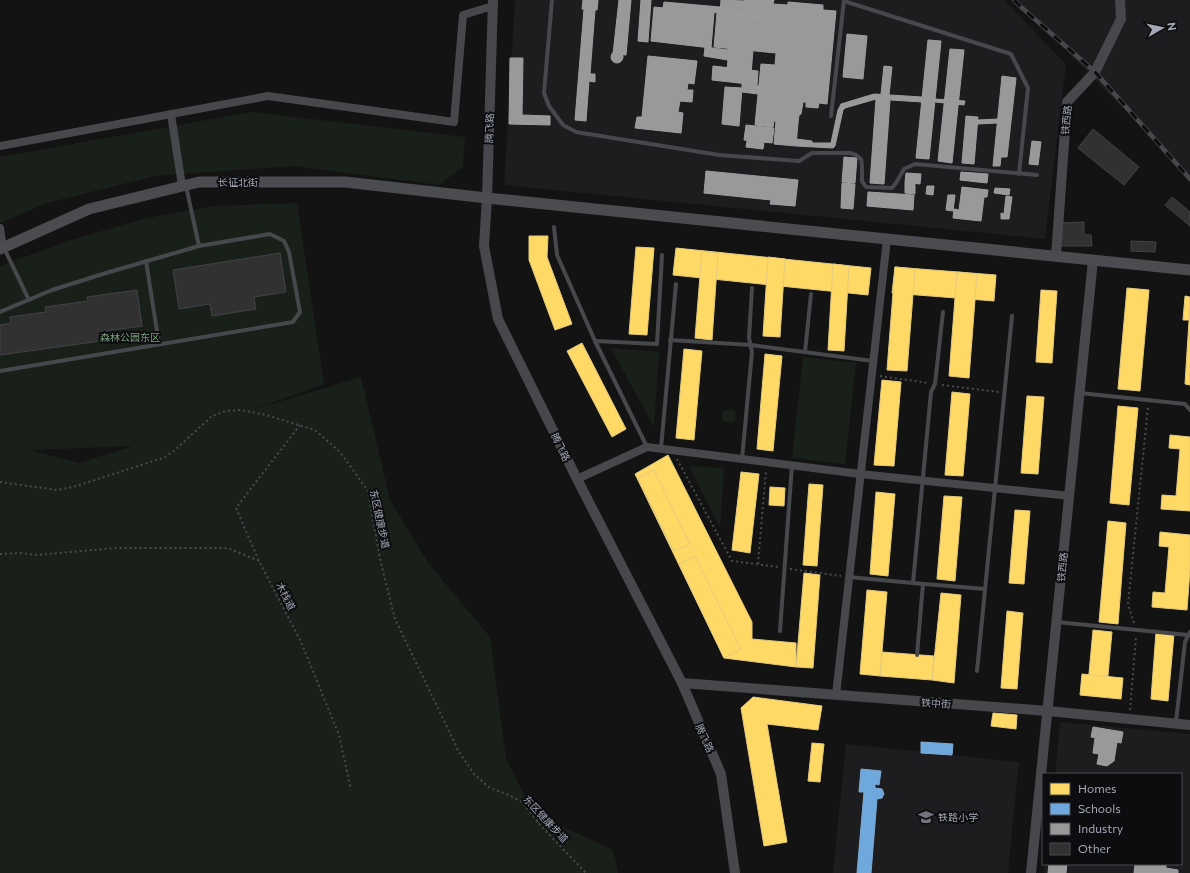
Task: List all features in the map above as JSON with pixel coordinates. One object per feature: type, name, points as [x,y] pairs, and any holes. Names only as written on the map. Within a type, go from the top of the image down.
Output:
[{"type":"main road","name":"长征北街","points":[[2,249],[88,209],[199,182],[344,182],[1190,270]]},
{"type":"street","name":"铁西路","points":[[1056,256],[1067,102],[1095,72],[1121,19],[1120,0]]},
{"type":"street","points":[[0,146],[268,96],[454,122],[463,15],[493,3]]},
{"type":"street","name":"腾飞路","points":[[493,3],[487,198],[484,246],[498,319],[577,479],[682,683],[721,774],[735,873]]},
{"type":"street","points":[[171,114],[184,186]]},
{"type":"street","points":[[0,228],[2,249]]},
{"type":"street","points":[[836,695],[887,239]]},
{"type":"street","name":"铁西路","points":[[1031,873],[1094,260]]},
{"type":"street","points":[[577,479],[648,447],[860,474],[1070,496]]},
{"type":"street","name":"铁中街","points":[[682,683],[1048,711],[1190,725]]},
{"type":"lane","points":[[552,0],[544,93],[549,106],[563,125],[576,132],[719,155],[799,161],[812,153],[850,153],[861,159],[862,181],[866,187],[892,188],[904,169],[915,164],[1037,175]]},
{"type":"lane","points":[[830,116],[844,1],[1011,54],[1028,88],[1020,174]]},
{"type":"lane","points":[[184,186],[198,246]]},
{"type":"lane","points":[[554,227],[557,255],[595,341],[648,447]]},
{"type":"lane","points":[[0,312],[52,290],[146,261],[198,246],[270,234],[284,241],[289,252],[300,312],[293,322],[0,371]]},
{"type":"lane","points":[[2,249],[29,300]]},
{"type":"lane","points":[[595,341],[657,344],[662,255]]},
{"type":"lane","points":[[146,261],[159,344]]},
{"type":"lane","points":[[660,448],[676,284]]},
{"type":"lane","points":[[742,459],[752,352],[749,338],[752,288]]},
{"type":"lane","points":[[805,352],[811,294]]},
{"type":"lane","points":[[913,583],[931,392],[935,384],[942,312]]},
{"type":"lane","points":[[977,670],[1012,316]]},
{"type":"lane","points":[[670,340],[751,345],[873,361]]},
{"type":"lane","points":[[1080,393],[1184,404],[1190,410]]},
{"type":"lane","points":[[780,631],[792,465]]},
{"type":"lane","points":[[849,577],[985,590]]},
{"type":"lane","points":[[917,655],[923,584]]},
{"type":"lane","points":[[1057,622],[1189,634],[1185,642],[1176,724]]},
{"type":"path","points":[[871,375],[1004,393]]},
{"type":"path","points":[[1134,626],[1128,604],[1148,400]]},
{"type":"path","name":"东区健康步道","points":[[0,482],[57,490],[74,487],[164,458],[174,451],[212,416],[226,411],[241,410],[266,415],[315,430],[340,452],[368,491],[380,559],[395,619],[459,752],[474,774],[490,788],[509,795],[522,802],[541,826],[586,873]]},
{"type":"path","name":"木栈道","points":[[300,425],[236,508],[259,561],[301,642],[339,735],[351,790]]},
{"type":"path","points":[[671,450],[732,561],[849,577]]},
{"type":"path","points":[[758,564],[767,462]]},
{"type":"path","points":[[0,554],[20,553],[38,555],[116,548],[228,548],[259,561]]},
{"type":"path","points":[[1129,719],[1136,633]]},
{"type":"shaded area","points":[[515,0],[1004,0],[1066,64],[1045,239],[504,185]]},
{"type":"shaded area","points":[[1017,0],[1190,0],[1190,177]]},
{"type":"shaded area","points":[[1060,722],[1190,734],[1190,873],[1044,873],[1045,865],[1182,865],[1182,773],[1055,773]]},
{"type":"shaded area","name":"铁路小学","points":[[846,744],[1019,762],[1008,873],[833,873]]},
{"type":"green space","points":[[251,112],[465,137],[463,167],[439,185],[294,166],[155,176],[47,203],[0,223],[0,157]]},
{"type":"green space","name":"森林公园东区","points":[[297,203],[324,384],[249,411],[361,377],[390,500],[429,564],[490,637],[506,758],[533,813],[613,850],[618,873],[0,873],[0,266],[71,240],[147,218],[213,206]],"holes":[[[133,446],[79,463],[34,450]]]},
{"type":"green space","points":[[611,348],[659,352],[654,427]]},
{"type":"green space","points":[[803,357],[856,363],[845,464],[792,458]]},
{"type":"green space","points":[[726,409],[732,409],[736,413],[736,419],[732,423],[726,423],[722,419],[722,413]]},
{"type":"green space","points":[[689,466],[724,468],[720,527]]},
{"type":"building: Homes","points":[[529,236],[548,236],[547,257],[572,324],[555,330],[529,260]]},
{"type":"building: Homes","points":[[636,247],[654,248],[647,335],[629,334]]},
{"type":"building: Homes","points":[[676,248],[871,268],[868,295],[673,275]]},
{"type":"building: Homes","points":[[702,251],[718,253],[712,340],[695,338]]},
{"type":"building: Homes","points":[[768,257],[785,259],[780,337],[763,336]]},
{"type":"building: Homes","points":[[833,264],[849,266],[844,351],[828,350]]},
{"type":"building: Homes","points":[[895,267],[996,275],[994,301],[892,293]]},
{"type":"building: Homes","points":[[895,267],[915,269],[907,371],[887,370]]},
{"type":"building: Homes","points":[[957,272],[977,274],[969,378],[949,376]]},
{"type":"building: Homes","points":[[1127,288],[1149,290],[1140,391],[1118,389]]},
{"type":"building: Homes","points":[[1041,290],[1057,291],[1052,363],[1036,362]]},
{"type":"building: Homes","points":[[1185,296],[1190,297],[1190,320],[1183,320]]},
{"type":"building: Homes","points":[[1190,305],[1190,385],[1185,384]]},
{"type":"building: Homes","points":[[582,343],[626,429],[612,437],[567,351]]},
{"type":"building: Homes","points":[[684,349],[702,351],[694,440],[676,438]]},
{"type":"building: Homes","points":[[765,354],[782,356],[773,451],[757,449]]},
{"type":"building: Homes","points":[[882,380],[901,382],[894,466],[874,465]]},
{"type":"building: Homes","points":[[952,392],[970,394],[963,476],[945,475]]},
{"type":"building: Homes","points":[[1027,396],[1044,397],[1038,474],[1021,473]]},
{"type":"building: Homes","points":[[1118,406],[1138,408],[1129,505],[1110,503]]},
{"type":"building: Homes","points":[[1170,435],[1190,437],[1190,511],[1161,509],[1162,495],[1176,496],[1180,449],[1169,448]]},
{"type":"building: Homes","points":[[668,455],[752,622],[752,639],[796,643],[796,667],[724,658],[635,474]]},
{"type":"building: Homes","points":[[654,470],[690,544],[674,551],[638,478]]},
{"type":"building: Homes","points":[[741,472],[759,474],[750,553],[732,550]]},
{"type":"building: Homes","points":[[809,484],[823,485],[817,566],[803,565]]},
{"type":"building: Homes","points":[[770,487],[785,488],[784,506],[769,505]]},
{"type":"building: Homes","points":[[876,492],[895,494],[888,576],[870,574]]},
{"type":"building: Homes","points":[[944,496],[962,497],[955,581],[937,579]]},
{"type":"building: Homes","points":[[1015,510],[1030,511],[1024,584],[1009,583]]},
{"type":"building: Homes","points":[[1108,521],[1126,523],[1118,624],[1099,622]]},
{"type":"building: Homes","points":[[1160,532],[1190,535],[1190,570],[1187,610],[1152,607],[1153,592],[1165,593],[1169,547],[1159,546]]},
{"type":"building: Homes","points":[[695,556],[741,649],[724,658],[679,564]]},
{"type":"building: Homes","points":[[804,573],[820,575],[813,668],[796,667]]},
{"type":"building: Homes","points":[[867,590],[887,592],[880,676],[860,674]]},
{"type":"building: Homes","points":[[941,593],[961,595],[954,683],[932,680]]},
{"type":"building: Homes","points":[[1007,611],[1023,613],[1017,689],[1001,688]]},
{"type":"building: Homes","points":[[1093,630],[1112,632],[1106,697],[1087,695]]},
{"type":"building: Homes","points":[[1156,632],[1174,634],[1168,701],[1151,699]]},
{"type":"building: Homes","points":[[882,652],[934,656],[932,680],[880,676]]},
{"type":"building: Homes","points":[[1082,674],[1123,678],[1121,699],[1080,695]]},
{"type":"building: Homes","points":[[753,697],[822,706],[818,730],[767,724],[787,842],[764,846],[741,708]]},
{"type":"building: Homes","points":[[993,713],[1017,715],[1016,729],[991,726]]},
{"type":"building: Homes","points":[[812,743],[824,744],[820,782],[808,781]]},
{"type":"building: Schools","points":[[921,742],[953,744],[952,755],[921,753]]},
{"type":"building: Schools","points":[[861,769],[881,771],[879,785],[875,784],[875,788],[882,789],[884,794],[882,798],[877,799],[871,873],[857,873],[864,792],[859,792]]},
{"type":"building: Industry","points":[[583,0],[598,0],[597,10],[582,9]]},
{"type":"building: Industry","points":[[619,0],[631,0],[626,55],[613,54]]},
{"type":"building: Industry","points":[[641,0],[651,0],[648,42],[638,41]]},
{"type":"building: Industry","points":[[721,0],[774,0],[773,4],[788,5],[788,2],[823,5],[823,10],[836,11],[827,104],[819,103],[818,108],[806,107],[806,102],[803,102],[798,123],[774,121],[773,127],[755,125],[761,64],[775,65],[779,19],[720,14]]},
{"type":"building: Industry","points":[[664,2],[720,7],[720,13],[663,8]]},
{"type":"building: Industry","points":[[654,7],[714,13],[711,48],[651,41]]},
{"type":"building: Industry","points":[[584,9],[595,10],[590,74],[595,74],[595,82],[589,81],[586,121],[575,120]]},
{"type":"building: Industry","points":[[717,13],[779,19],[776,53],[714,47]]},
{"type":"building: Industry","points":[[847,34],[867,36],[863,79],[843,77]]},
{"type":"building: Industry","points":[[928,40],[941,41],[929,159],[916,158]]},
{"type":"building: Industry","points":[[705,47],[729,50],[728,60],[704,56]]},
{"type":"building: Industry","points":[[729,48],[753,50],[751,74],[727,71]]},
{"type":"building: Industry","points":[[950,49],[964,50],[952,163],[938,161]]},
{"type":"building: Industry","points":[[617,51],[621,53],[623,57],[621,61],[617,63],[613,61],[611,57],[613,53]]},
{"type":"building: Industry","points":[[648,56],[697,61],[694,84],[688,83],[687,90],[693,90],[692,102],[680,101],[678,112],[683,113],[681,133],[635,128],[637,117],[642,117]]},
{"type":"building: Industry","points":[[510,58],[523,58],[522,115],[550,116],[550,125],[509,124]]},
{"type":"building: Industry","points":[[713,66],[758,71],[757,85],[712,80]]},
{"type":"building: Industry","points":[[884,66],[892,67],[889,95],[881,94]]},
{"type":"building: Industry","points":[[1002,76],[1016,78],[1007,157],[1001,157],[1000,166],[993,166]]},
{"type":"building: Industry","points":[[742,84],[759,86],[758,94],[742,92]]},
{"type":"building: Industry","points":[[725,87],[742,88],[739,126],[722,124]]},
{"type":"building: Industry","points":[[874,94],[922,97],[922,102],[876,99],[845,108],[843,110],[835,146],[833,148],[796,146],[796,139],[812,141],[812,143],[831,143],[838,110],[841,104]]},
{"type":"building: Industry","points":[[876,99],[890,100],[884,184],[870,183]]},
{"type":"building: Industry","points":[[935,99],[965,101],[964,105],[935,102]]},
{"type":"building: Industry","points":[[966,116],[978,117],[974,164],[962,163]]},
{"type":"building: Industry","points":[[998,119],[997,123],[978,124],[978,120]]},
{"type":"building: Industry","points":[[776,121],[798,123],[796,146],[774,144]]},
{"type":"building: Industry","points":[[746,125],[774,128],[772,143],[744,140]]},
{"type":"building: Industry","points":[[747,141],[764,143],[763,149],[746,147]]},
{"type":"building: Industry","points":[[1032,141],[1041,142],[1038,165],[1029,164]]},
{"type":"building: Industry","points":[[844,157],[857,158],[855,183],[842,182]]},
{"type":"building: Industry","points":[[706,171],[798,180],[795,206],[770,204],[771,200],[704,193]]},
{"type":"building: Industry","points":[[961,172],[988,174],[987,183],[960,180]]},
{"type":"building: Industry","points":[[906,173],[921,174],[920,184],[905,182]]},
{"type":"building: Industry","points":[[905,182],[915,183],[915,194],[905,193]]},
{"type":"building: Industry","points":[[842,183],[855,184],[853,209],[841,208]]},
{"type":"building: Industry","points":[[927,186],[934,186],[933,195],[926,194]]},
{"type":"building: Industry","points":[[962,187],[988,190],[987,197],[984,197],[981,221],[953,218],[954,209],[959,210]]},
{"type":"building: Industry","points":[[995,188],[1010,189],[1009,195],[994,193]]},
{"type":"building: Industry","points":[[868,192],[914,195],[913,210],[867,206]]},
{"type":"building: Industry","points":[[948,195],[955,195],[953,211],[946,210]]},
{"type":"building: Industry","points":[[1006,196],[1012,197],[1009,219],[1001,219],[1001,213],[1004,214]]},
{"type":"building: Industry","points":[[1093,727],[1123,732],[1121,743],[1091,737]]},
{"type":"building: Industry","points":[[1095,738],[1117,742],[1114,761],[1107,766],[1097,764],[1099,754],[1093,753]]},
{"type":"building: Industry","points":[[1049,865],[1067,865],[1066,873],[1048,873]]},
{"type":"building: Industry","points":[[1135,865],[1166,865],[1166,868],[1178,870],[1178,873],[1134,873]]},
{"type":"building: Other","points":[[1093,129],[1139,167],[1124,185],[1078,148]]},
{"type":"building: Other","points":[[1172,197],[1190,212],[1190,226],[1165,205]]},
{"type":"building: Other","points":[[1084,222],[1084,235],[1091,235],[1092,246],[1061,246],[1060,223]]},
{"type":"building: Other","points":[[1131,241],[1156,242],[1155,252],[1131,251]]},
{"type":"building: Other","points":[[280,253],[286,292],[254,297],[256,309],[212,316],[210,304],[179,309],[173,270]]},
{"type":"building: Other","points":[[137,290],[142,326],[106,331],[108,340],[0,355],[0,325],[11,323],[10,317],[46,312],[45,307],[88,301],[87,297]]},
{"type":"railway","points":[[1014,0],[1095,72],[1190,179]]},
{"type":"place","name":"铁路小学","points":[[926,817]]}]
